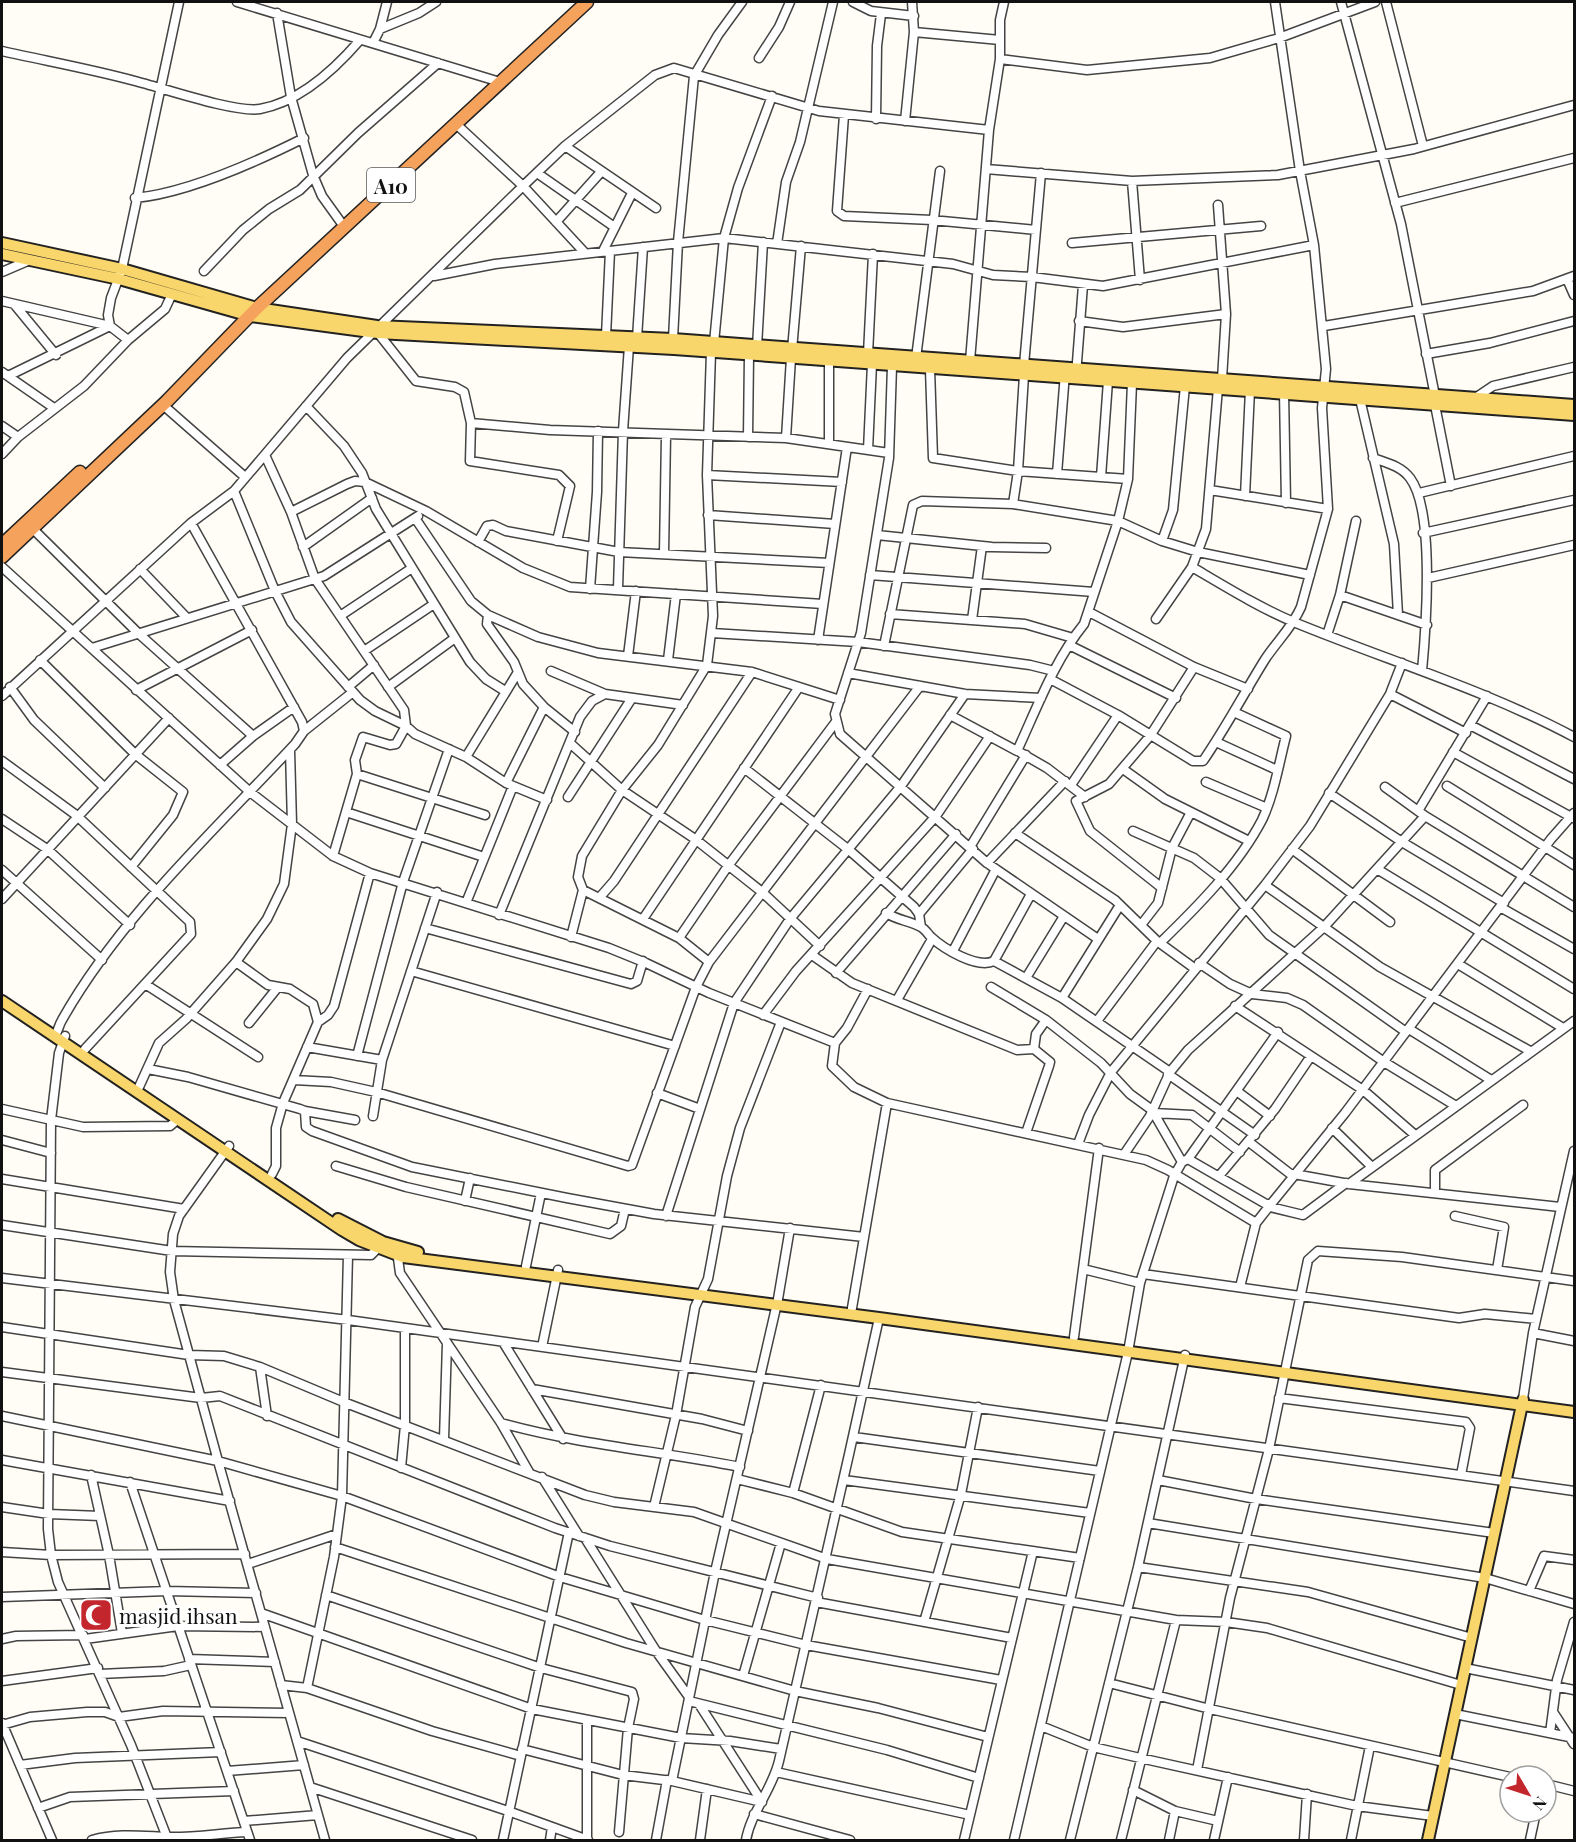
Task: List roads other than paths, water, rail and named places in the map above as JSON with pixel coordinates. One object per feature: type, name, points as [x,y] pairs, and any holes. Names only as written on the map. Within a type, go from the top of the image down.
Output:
[{"type":"highway","name":"A10","points":[[2,557],[163,405],[195,369],[253,312],[587,2]]},
{"type":"highway","name":"A10","points":[[2,545],[162,396],[195,369]]},
{"type":"main road","points":[[2,243],[253,312]]},
{"type":"main road","points":[[2,254],[120,274],[172,294],[253,312],[375,331],[712,347],[870,359],[892,366],[930,369],[1024,370],[1220,383],[1435,400],[1575,415]]},
{"type":"main road","points":[[375,331],[606,336],[633,342],[673,339],[712,347]]},
{"type":"main road","points":[[792,354],[829,361],[916,358],[970,361],[1024,370]]},
{"type":"main road","points":[[1071,374],[1132,383],[1185,386],[1220,383],[1250,390],[1325,392],[1360,399],[1475,399],[1575,405]]},
{"type":"main road","points":[[2,994],[177,1120],[272,1174],[381,1245]]},
{"type":"main road","points":[[2,1001],[85,1049],[342,1230],[426,1261],[558,1273],[702,1293],[852,1308],[1074,1337],[1128,1349]]},
{"type":"main road","points":[[397,1251],[526,1266],[558,1273]]},
{"type":"main road","points":[[778,1302],[879,1318],[1284,1369],[1523,1402],[1575,1412]]},
{"type":"main road","points":[[1523,1402],[1575,1406]]},
{"type":"main road","points":[[1428,1840],[1523,1402]]},
{"type":"street","points":[[110,326],[109,306],[120,274],[179,2]]},
{"type":"street","points":[[237,2],[273,8],[360,40],[500,82]]},
{"type":"street","points":[[373,44],[380,29],[387,2]]},
{"type":"street","points":[[380,29],[436,2]]},
{"type":"street","points":[[673,339],[678,242],[694,76],[718,35],[742,2]]},
{"type":"street","points":[[759,58],[779,27],[790,2]]},
{"type":"street","points":[[777,243],[786,182],[800,142],[806,108],[833,2]]},
{"type":"street","points":[[853,2],[881,14],[914,16]]},
{"type":"street","points":[[905,121],[914,32],[912,2]]},
{"type":"street","points":[[970,361],[989,130],[1000,58],[1004,2]]},
{"type":"street","points":[[712,633],[858,642],[1030,665],[1052,675],[1193,761],[1203,761],[1236,713],[1266,659],[1294,622],[1328,510],[1322,408],[1325,392],[1324,326],[1314,245],[1300,171],[1275,2]]},
{"type":"street","points":[[1341,2],[1395,203],[1451,486]]},
{"type":"street","points":[[1000,58],[1087,70],[1210,58],[1279,38],[1375,2]]},
{"type":"street","points":[[1386,2],[1423,146]]},
{"type":"street","points":[[273,8],[291,97],[313,175],[322,196],[345,228]]},
{"type":"street","points":[[876,119],[877,46],[881,14]]},
{"type":"street","points":[[914,32],[1000,40]]},
{"type":"street","points":[[2,51],[258,109],[291,97],[329,72],[360,40]]},
{"type":"street","points":[[204,271],[243,230],[269,209],[300,190],[313,175],[438,63]]},
{"type":"street","points":[[2,696],[71,630],[191,523],[234,491],[306,406],[375,331],[565,146],[655,75],[674,68],[694,76],[772,96],[806,108],[876,119],[989,130]]},
{"type":"street","points":[[571,938],[583,890],[578,877],[582,856],[622,790],[658,745],[707,665],[712,633],[707,436],[712,347],[724,238],[738,188],[772,96]]},
{"type":"street","points":[[986,169],[1132,180],[1278,175],[1423,146],[1575,105]]},
{"type":"street","points":[[844,115],[837,210],[844,216],[932,220],[1036,230]]},
{"type":"street","points":[[456,124],[523,186],[585,253]]},
{"type":"street","points":[[135,198],[161,196],[267,156],[304,138]]},
{"type":"street","points":[[565,146],[600,173],[656,208]]},
{"type":"street","points":[[1395,203],[1575,158]]},
{"type":"street","points":[[916,358],[926,261],[940,171]]},
{"type":"street","points":[[537,173],[613,226]]},
{"type":"street","points":[[556,222],[600,173]]},
{"type":"street","points":[[1013,504],[1018,471],[1041,173]]},
{"type":"street","points":[[1132,180],[1140,280]]},
{"type":"street","points":[[606,336],[606,251],[613,226],[632,193]]},
{"type":"street","points":[[1156,619],[1192,567],[1206,529],[1226,314],[1218,205]]},
{"type":"street","points":[[1072,243],[1220,232],[1261,226]]},
{"type":"street","points":[[432,276],[495,264],[724,238],[953,264],[977,272],[1103,286],[1314,245]]},
{"type":"street","points":[[748,437],[763,242]]},
{"type":"street","points":[[786,438],[801,246]]},
{"type":"street","points":[[618,589],[623,431],[643,247]]},
{"type":"street","points":[[868,450],[873,254]]},
{"type":"street","points":[[2,272],[30,260]]},
{"type":"street","points":[[1324,326],[1533,291],[1571,277],[1575,295]]},
{"type":"street","points":[[1057,474],[1083,285]]},
{"type":"street","points":[[2,454],[18,437],[84,386],[128,340],[165,309],[172,294]]},
{"type":"street","points":[[2,301],[110,326],[128,340]]},
{"type":"street","points":[[14,304],[56,355]]},
{"type":"street","points":[[1079,321],[1123,327],[1226,314]]},
{"type":"street","points":[[1426,354],[1490,343],[1575,321]]},
{"type":"street","points":[[5,374],[56,355],[110,326]]},
{"type":"street","points":[[375,331],[416,381],[455,387],[464,392],[471,423],[470,461],[559,475],[570,486],[557,542]]},
{"type":"street","points":[[829,361],[829,444]]},
{"type":"street","points":[[679,938],[728,866],[835,723],[858,642],[877,535],[889,453],[892,366]]},
{"type":"street","points":[[1475,399],[1493,386],[1575,367]]},
{"type":"street","points":[[930,369],[933,458],[1018,471],[1128,479]]},
{"type":"street","points":[[5,374],[54,408]]},
{"type":"street","points":[[1101,477],[1108,381]]},
{"type":"street","points":[[1017,751],[1052,675],[1084,624],[1118,521],[1128,479],[1132,383]]},
{"type":"street","points":[[1162,541],[1173,510],[1185,386]]},
{"type":"street","points":[[1245,496],[1250,390]]},
{"type":"street","points":[[1284,392],[1286,503]]},
{"type":"street","points":[[1360,399],[1373,458],[1383,488],[1394,544],[1398,615]]},
{"type":"street","points":[[163,405],[244,477]]},
{"type":"street","points":[[306,406],[344,446],[391,533],[470,662],[486,679],[505,692]]},
{"type":"street","points":[[471,423],[666,435],[786,438],[889,453]]},
{"type":"street","points":[[2,426],[18,437]]},
{"type":"street","points":[[590,589],[594,549],[598,431]]},
{"type":"street","points":[[664,554],[666,435]]},
{"type":"street","points":[[818,640],[847,447]]},
{"type":"street","points":[[264,455],[291,512],[315,579],[404,710],[406,726],[396,744],[390,745],[363,737],[355,760],[357,774],[333,856]]},
{"type":"street","points":[[1419,494],[1575,456]]},
{"type":"street","points":[[1373,458],[1399,468],[1409,477],[1419,494],[1428,578],[1422,671]]},
{"type":"street","points":[[707,476],[842,482]]},
{"type":"street","points":[[291,512],[355,480],[365,482],[426,511],[523,568],[570,587],[823,604]]},
{"type":"street","points":[[1210,490],[1328,510]]},
{"type":"street","points":[[234,491],[275,591],[301,636],[351,689],[375,711],[406,726],[415,734],[466,757],[510,784],[547,800]]},
{"type":"street","points":[[303,547],[372,498]]},
{"type":"street","points":[[1423,533],[1575,500]]},
{"type":"street","points":[[884,646],[913,505],[917,502],[1013,504],[1118,521],[1162,541],[1198,552],[1310,575]]},
{"type":"street","points":[[92,648],[315,579],[426,511]]},
{"type":"street","points":[[708,515],[835,524]]},
{"type":"street","points":[[415,518],[471,601],[488,615],[538,637],[598,653],[752,672],[840,700]]},
{"type":"street","points":[[1327,635],[1340,595],[1356,521]]},
{"type":"street","points":[[191,523],[294,707],[304,732]]},
{"type":"street","points":[[478,542],[488,526],[493,525],[506,531],[557,542],[619,552],[829,564]]},
{"type":"street","points":[[33,528],[104,601],[253,736]]},
{"type":"street","points":[[877,535],[982,546],[1046,548]]},
{"type":"street","points":[[1428,578],[1575,545]]},
{"type":"street","points":[[972,620],[982,546]]},
{"type":"street","points":[[2,567],[250,792],[333,856],[370,873],[436,892],[499,915],[643,961],[696,987],[835,1044]]},
{"type":"street","points":[[1192,567],[1240,595],[1294,622],[1487,696],[1575,737]]},
{"type":"street","points":[[340,616],[412,568]]},
{"type":"street","points":[[140,569],[188,618]]},
{"type":"street","points":[[870,575],[1094,592]]},
{"type":"street","points":[[628,656],[636,591]]},
{"type":"street","points":[[668,660],[676,594]]},
{"type":"street","points":[[1340,595],[1426,625]]},
{"type":"street","points":[[364,651],[434,604]]},
{"type":"street","points":[[1089,612],[1194,667],[1248,689]]},
{"type":"street","points":[[890,614],[1025,624],[1071,642],[1176,698]]},
{"type":"street","points":[[488,615],[487,624],[514,662],[523,684],[544,708],[575,732]]},
{"type":"street","points":[[136,690],[252,630]]},
{"type":"street","points":[[388,687],[455,638]]},
{"type":"street","points":[[40,660],[135,754],[183,792],[173,815],[131,867]]},
{"type":"street","points":[[1078,1144],[1089,1115],[1111,1072],[1292,849],[1390,694],[1402,663]]},
{"type":"street","points":[[168,1839],[119,1717],[65,1596],[51,1555],[49,1232],[51,1120],[60,1022],[102,960],[157,891],[290,750],[304,732],[374,665]]},
{"type":"street","points":[[1162,888],[1090,831],[1076,801],[1109,784],[1123,769],[1150,736],[1194,667]]},
{"type":"street","points":[[552,671],[605,694],[683,705]]},
{"type":"street","points":[[466,757],[518,672]]},
{"type":"street","points":[[600,897],[614,881],[752,672]]},
{"type":"street","points":[[848,673],[965,694],[1041,698]]},
{"type":"street","points":[[294,1080],[331,1082],[376,1092],[628,1166],[635,1159],[696,987],[709,962],[920,686]]},
{"type":"street","points":[[10,687],[34,720],[105,788]]},
{"type":"street","points":[[643,919],[694,839],[800,687]]},
{"type":"street","points":[[499,915],[571,744],[580,717],[592,701],[605,694]]},
{"type":"street","points":[[666,1216],[734,1003],[790,919],[901,786],[965,694]]},
{"type":"street","points":[[1390,694],[1575,779]]},
{"type":"street","points":[[1125,1153],[1153,1111],[1169,1073],[1188,1050],[1216,1028],[1235,1006],[1274,975],[1292,953],[1324,927],[1402,842],[1422,814],[1453,752],[1487,696]]},
{"type":"street","points":[[568,798],[632,698]]},
{"type":"street","points":[[220,765],[253,736],[294,707]]},
{"type":"street","points":[[466,903],[510,784],[544,708]]},
{"type":"street","points":[[1097,1021],[1158,942],[1220,878],[1249,841],[1267,808],[1286,736],[1236,713]]},
{"type":"street","points":[[950,715],[1026,755],[1085,796]]},
{"type":"street","points":[[987,863],[1068,783],[1118,715]]},
{"type":"street","points":[[2,899],[76,815],[105,788],[169,718]]},
{"type":"street","points":[[835,723],[840,734],[987,863],[1098,939]]},
{"type":"street","points":[[763,1015],[812,955],[936,816],[990,736]]},
{"type":"street","points":[[1216,742],[1277,770]]},
{"type":"street","points":[[571,744],[622,790],[694,839],[762,892],[820,946]]},
{"type":"street","points":[[357,1056],[402,882],[449,749]]},
{"type":"street","points":[[139,1087],[159,1043],[191,1013],[236,962],[267,919],[284,884],[292,824],[290,750]]},
{"type":"street","points":[[1240,1287],[1256,1223],[1363,1090],[1545,846],[1573,816],[1453,752]]},
{"type":"street","points":[[919,914],[971,848],[1026,755]]},
{"type":"street","points":[[2,761],[76,815],[193,928],[191,934],[85,1049]]},
{"type":"street","points":[[744,768],[849,850],[901,896],[919,914],[921,927]]},
{"type":"street","points":[[1123,769],[1165,800],[1249,841]]},
{"type":"street","points":[[357,774],[485,814]]},
{"type":"street","points":[[1206,782],[1267,808]]},
{"type":"street","points":[[1447,786],[1575,865]]},
{"type":"street","points":[[1385,787],[1422,814],[1575,907]]},
{"type":"street","points":[[1329,793],[1402,842],[1575,948]]},
{"type":"street","points":[[346,812],[484,857]]},
{"type":"street","points":[[1141,925],[1158,903],[1172,848],[1191,812]]},
{"type":"street","points":[[2,819],[47,849],[130,925]]},
{"type":"street","points":[[1133,831],[1194,858],[1220,878],[1269,935],[1292,953],[1408,1030],[1491,1080]]},
{"type":"street","points":[[1015,833],[1120,905],[1158,942],[1230,984],[1252,994],[1287,998],[1303,1005],[1384,1062],[1456,1106]]},
{"type":"street","points":[[836,973],[956,834]]},
{"type":"street","points":[[1292,849],[1390,922]]},
{"type":"street","points":[[953,951],[996,869]]},
{"type":"street","points":[[1377,869],[1575,989]]},
{"type":"street","points":[[2,870],[17,881],[102,960]]},
{"type":"street","points":[[272,1174],[276,1166],[276,1128],[283,1103],[318,1022],[328,1015],[333,1006],[370,873]]},
{"type":"street","points":[[1265,885],[1380,967],[1530,1051]]},
{"type":"street","points":[[583,890],[679,938],[709,962]]},
{"type":"street","points":[[373,1116],[382,1060],[436,892]]},
{"type":"street","points":[[994,961],[1031,894]]},
{"type":"street","points":[[1062,998],[1120,905]]},
{"type":"street","points":[[886,913],[897,920],[921,927],[932,939],[953,951],[981,964],[994,961],[1062,998],[1224,1112],[1293,1175],[1347,1184],[1560,1207]]},
{"type":"street","points":[[1026,978],[1064,916]]},
{"type":"street","points":[[425,928],[631,984],[637,981],[643,961]]},
{"type":"street","points":[[897,1000],[932,939]]},
{"type":"street","points":[[812,955],[836,973],[868,989],[1017,1050],[1034,1049],[1050,1062],[1026,1133]]},
{"type":"street","points":[[236,962],[268,985],[290,988],[313,1004],[318,1022]]},
{"type":"street","points":[[1458,964],[1563,1029]]},
{"type":"street","points":[[411,971],[675,1046]]},
{"type":"street","points":[[145,984],[258,1057]]},
{"type":"street","points":[[249,1023],[278,987]]},
{"type":"street","points":[[992,987],[1046,1020],[1111,1072],[1130,1094],[1153,1111],[1185,1161],[1219,1176],[1266,1204],[1303,1215],[1575,1021]]},
{"type":"street","points":[[868,989],[847,1028],[835,1044],[832,1066],[854,1087],[887,1103],[1125,1153],[1168,1170],[1174,1176],[1256,1223]]},
{"type":"street","points":[[1235,1006],[1278,1032],[1363,1090],[1415,1136]]},
{"type":"street","points":[[1034,1049],[1036,1034],[1046,1020]]},
{"type":"street","points":[[654,1507],[676,1415],[695,1307],[708,1279],[740,1128],[781,1022]]},
{"type":"street","points":[[1014,1840],[1111,1426],[1141,1279],[1174,1176],[1224,1112],[1278,1032]]},
{"type":"street","points":[[307,1047],[382,1060]]},
{"type":"street","points":[[1219,1176],[1270,1116],[1311,1056]]},
{"type":"street","points":[[148,1069],[188,1077],[305,1111],[355,1120]]},
{"type":"street","points":[[1238,1092],[1270,1116]]},
{"type":"street","points":[[657,1093],[700,1109]]},
{"type":"street","points":[[852,1308],[887,1103]]},
{"type":"street","points":[[1435,1193],[1435,1170],[1523,1105]]},
{"type":"street","points":[[2,1109],[83,1127],[170,1126],[177,1120]]},
{"type":"street","points":[[305,1111],[306,1126],[322,1135],[412,1167],[666,1216],[864,1237]]},
{"type":"street","points":[[1153,1111],[1192,1115],[1240,1152]]},
{"type":"street","points":[[1332,1128],[1372,1167]]},
{"type":"street","points":[[2,1140],[51,1153]]},
{"type":"street","points":[[227,1149],[184,1209],[173,1234],[170,1272],[174,1300],[325,1840]]},
{"type":"street","points":[[1074,1337],[1099,1149]]},
{"type":"street","points":[[1523,1402],[1533,1333],[1560,1207],[1571,1181],[1575,1151]]},
{"type":"street","points":[[336,1166],[465,1201],[610,1234],[621,1226],[626,1209]]},
{"type":"street","points":[[465,1201],[470,1178]]},
{"type":"street","points":[[2,1179],[184,1209]]},
{"type":"street","points":[[526,1266],[541,1193]]},
{"type":"street","points":[[1455,1216],[1503,1227],[1497,1270]]},
{"type":"street","points":[[2,1225],[172,1251],[371,1255],[381,1245]]},
{"type":"street","points":[[656,1840],[681,1738],[715,1572],[778,1302],[790,1228]]},
{"type":"street","points":[[397,1251],[400,1274],[501,1423],[529,1472]]},
{"type":"street","points":[[1197,1770],[1234,1582],[1269,1449],[1308,1260],[1318,1251],[1402,1257],[1575,1281]]},
{"type":"street","points":[[307,1688],[335,1547],[342,1496],[348,1255]]},
{"type":"street","points":[[1083,1269],[1141,1279],[1240,1287],[1459,1318],[1485,1314],[1536,1319]]},
{"type":"street","points":[[542,1347],[558,1273]]},
{"type":"street","points":[[2,1278],[348,1320],[1575,1491]]},
{"type":"street","points":[[746,1840],[754,1814],[776,1772],[827,1559],[879,1318]]},
{"type":"street","points":[[2,1327],[189,1354],[224,1356],[260,1367],[346,1403],[585,1495],[614,1502],[694,1512],[827,1559],[936,1580],[1176,1620],[1226,1622],[1267,1628],[1461,1685]]},
{"type":"street","points":[[401,1468],[405,1425],[405,1328]]},
{"type":"street","points":[[1533,1333],[1575,1341]]},
{"type":"street","points":[[503,1342],[563,1439]]},
{"type":"street","points":[[444,1439],[447,1343]]},
{"type":"street","points":[[1070,1840],[1127,1612],[1184,1357]]},
{"type":"street","points":[[260,1367],[267,1416]]},
{"type":"street","points":[[2,1372],[201,1398],[220,1396],[344,1447],[582,1537],[817,1600],[1012,1638]]},
{"type":"street","points":[[793,1493],[820,1385]]},
{"type":"street","points":[[532,1389],[676,1415],[748,1431]]},
{"type":"street","points":[[1279,1398],[1466,1422],[1470,1428],[1461,1475]]},
{"type":"street","points":[[924,1622],[961,1494],[978,1407]]},
{"type":"street","points":[[2,1416],[50,1424],[218,1461],[342,1496],[560,1577],[705,1620],[806,1645],[1001,1680]]},
{"type":"street","points":[[501,1423],[563,1439],[740,1467]]},
{"type":"street","points":[[854,1437],[1100,1471]]},
{"type":"street","points":[[2,1460],[230,1501]]},
{"type":"street","points":[[91,1475],[109,1555],[122,1633]]},
{"type":"street","points":[[542,1477],[689,1699],[699,1704],[887,1750],[979,1778]]},
{"type":"street","points":[[737,1479],[793,1493],[902,1532],[1080,1558]]},
{"type":"street","points":[[844,1480],[1090,1513]]},
{"type":"street","points":[[1158,1480],[1256,1499],[1494,1533]]},
{"type":"street","points":[[92,1840],[147,1834],[168,1839],[249,1836],[130,1482]]},
{"type":"street","points":[[2,1507],[49,1514],[100,1516]]},
{"type":"street","points":[[1148,1523],[1485,1578],[1575,1604]]},
{"type":"street","points":[[503,1840],[569,1532]]},
{"type":"street","points":[[248,1564],[337,1534]]},
{"type":"street","points":[[743,1676],[781,1543]]},
{"type":"street","points":[[335,1547],[656,1652],[795,1691],[878,1708],[988,1737]]},
{"type":"street","points":[[964,1840],[1033,1551]]},
{"type":"street","points":[[2,1552],[51,1555],[245,1554]]},
{"type":"street","points":[[1529,1591],[1544,1556],[1575,1560]]},
{"type":"street","points":[[1137,1567],[1308,1592],[1472,1638]]},
{"type":"street","points":[[2,1597],[167,1591],[256,1593]]},
{"type":"street","points":[[326,1595],[541,1668],[632,1692],[634,1699],[628,1728],[619,1832]]},
{"type":"street","points":[[261,1613],[531,1709],[681,1738],[720,1740],[781,1749]]},
{"type":"street","points":[[1121,1840],[1176,1620]]},
{"type":"street","points":[[1550,1733],[1557,1687],[1575,1622]]},
{"type":"street","points":[[2,1639],[16,1636],[84,1637],[178,1626],[265,1627]]},
{"type":"street","points":[[2,1681],[99,1671],[164,1671],[190,1662],[275,1662]]},
{"type":"street","points":[[1465,1668],[1575,1690]]},
{"type":"street","points":[[1109,1683],[1210,1709],[1498,1774]]},
{"type":"street","points":[[281,1685],[307,1688],[432,1731],[522,1753],[623,1775],[670,1780],[762,1802]]},
{"type":"street","points":[[699,1704],[720,1740],[762,1802]]},
{"type":"street","points":[[52,1840],[2,1724],[30,1717],[87,1712],[105,1712],[119,1717],[163,1711],[289,1713]]},
{"type":"street","points":[[1553,1712],[1573,1740]]},
{"type":"street","points":[[1455,1714],[1550,1733],[1573,1740]]},
{"type":"street","points":[[297,1741],[508,1811],[587,1840],[589,1766],[587,1720]]},
{"type":"street","points":[[1041,1726],[1093,1747],[1140,1758],[1357,1806],[1433,1816]]},
{"type":"street","points":[[1351,1840],[1370,1746]]},
{"type":"street","points":[[20,1765],[75,1758],[221,1752]]},
{"type":"street","points":[[227,1771],[304,1765]]},
{"type":"street","points":[[776,1772],[970,1815]]},
{"type":"street","points":[[1214,1840],[1228,1777]]},
{"type":"street","points":[[310,1787],[472,1840]]},
{"type":"street","points":[[1558,1787],[1575,1791]]},
{"type":"street","points":[[700,1840],[707,1789]]},
{"type":"street","points":[[1133,1790],[1175,1811],[1218,1821]]},
{"type":"street","points":[[39,1808],[70,1797],[234,1791]]},
{"type":"street","points":[[1304,1840],[1307,1794]]},
{"type":"street","points":[[1169,1840],[1175,1811]]},
{"type":"street","points":[[754,1814],[850,1840]]},
{"type":"street","points":[[244,1821],[318,1815]]},
{"type":"street","points":[[1530,1840],[1533,1824]]},
{"type":"street","points":[[550,1840],[552,1827]]},
{"type":"place","name":"masjid ihsan","points":[[96,1615]]}]
